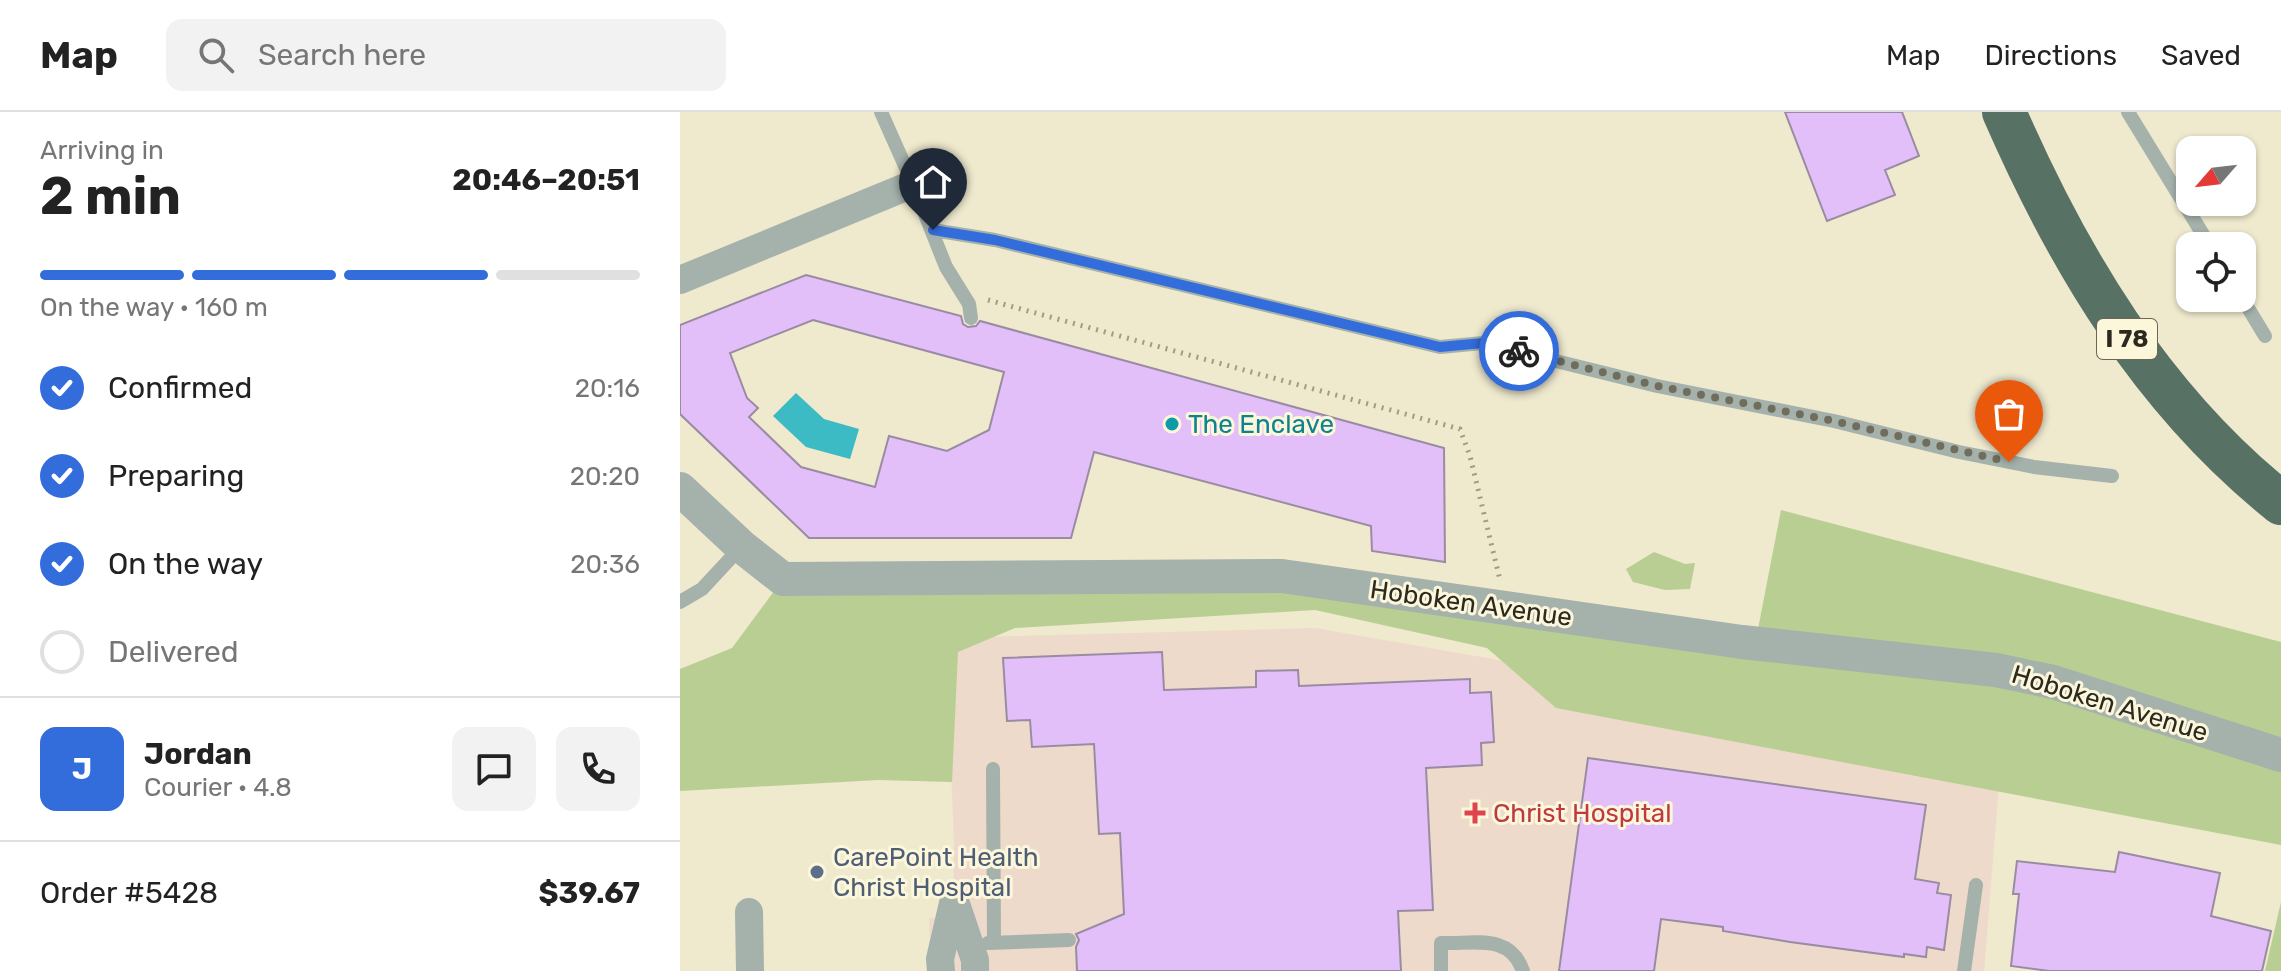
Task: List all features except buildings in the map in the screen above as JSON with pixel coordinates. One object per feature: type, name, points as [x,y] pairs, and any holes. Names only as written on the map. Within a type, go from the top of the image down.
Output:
[{"type":"highway","name":"I 78","points":[[2004,112],[2063,236],[2126,338],[2209,436],[2281,503]]},
{"type":"street","points":[[680,280],[913,184]]},
{"type":"street","name":"Hoboken Avenue","points":[[680,489],[741,546],[783,579],[1282,576],[1742,642],[1996,670],[2053,682],[2281,755]]},
{"type":"street","points":[[749,912],[750,971]]},
{"type":"lane","points":[[881,112],[946,267],[969,304],[971,318]]},
{"type":"lane","points":[[2128,112],[2201,232]]},
{"type":"lane","points":[[933,230],[995,240],[1440,347],[1483,343],[1657,386],[1834,421],[1959,452],[2034,467],[2112,476]]},
{"type":"lane","points":[[2250,312],[2265,336]]},
{"type":"lane","points":[[680,602],[702,589],[741,546]]},
{"type":"lane","points":[[993,769],[965,955],[1069,940]]},
{"type":"lane","points":[[1964,971],[1976,885]]},
{"type":"lane","points":[[1441,971],[1441,943],[1503,945],[1513,951],[1523,971]]},
{"type":"path","points":[[960,292],[1460,429],[1470,456],[1501,584]]},
{"type":"shaded area","name":"Christ Hospital","points":[[1315,628],[1528,665],[2000,773],[1984,971],[931,971],[929,918],[953,918],[954,844],[946,638]]},
{"type":"green space","points":[[1781,510],[2281,642],[2281,845],[1556,708],[1487,648],[1315,610],[1015,628],[958,652],[952,782],[878,780],[680,791],[680,669],[732,648],[783,579],[1370,578],[1758,629]]},
{"type":"green space","points":[[1654,552],[1685,564],[1695,563],[1690,589],[1665,590],[1633,582],[1626,569]]},
{"type":"green space","points":[[2281,902],[2281,971],[2265,971]]},
{"type":"water","points":[[796,393],[824,419],[859,429],[850,459],[806,447],[773,416]]},
{"type":"way so far","points":[[1519,351],[1657,386],[1834,421],[2009,462]]},
{"type":"place","name":"The Enclave","points":[[1172,424]]},
{"type":"place","name":"Christ Hospital","points":[[1475,813]]},
{"type":"place","name":"CarePoint Health Christ Hospital","points":[[817,872]]},
{"type":"route","points":[[933,230],[995,240],[1440,347],[1483,343],[1519,351]]}]
